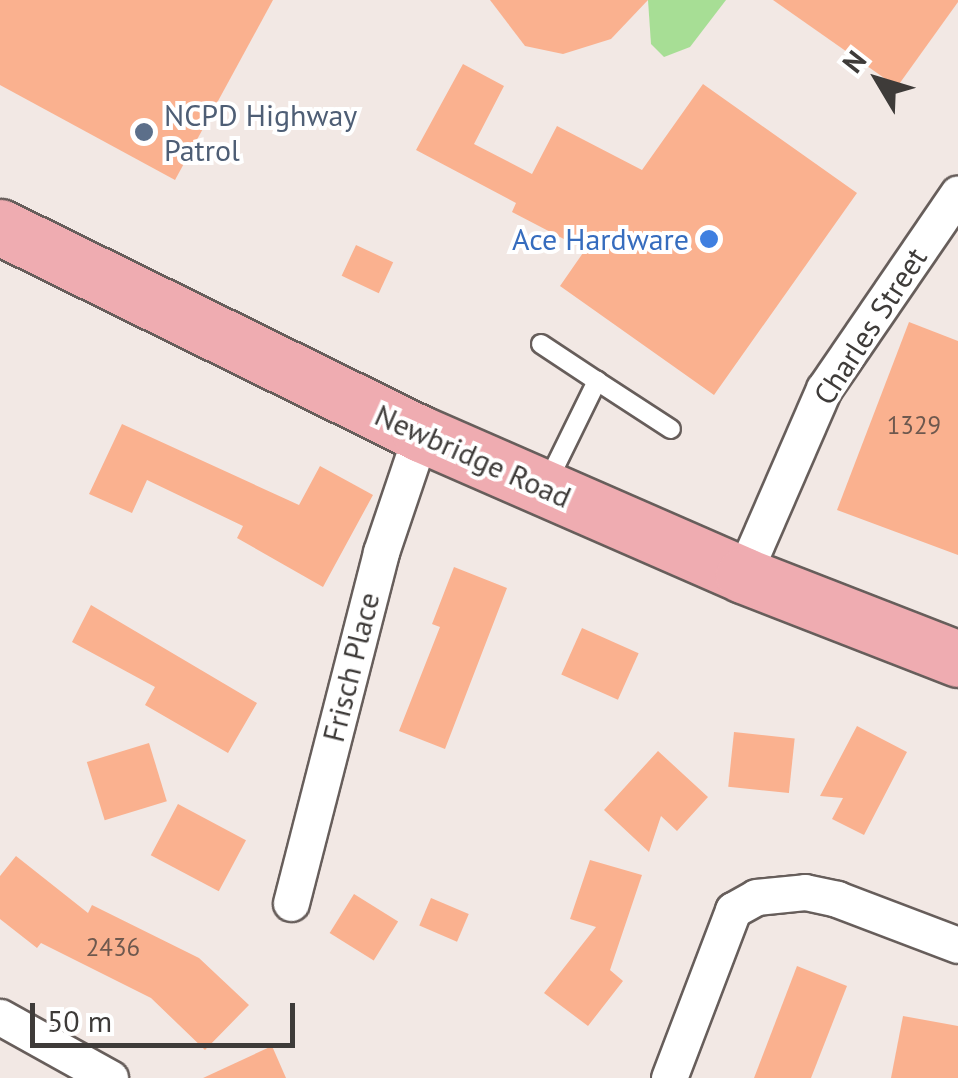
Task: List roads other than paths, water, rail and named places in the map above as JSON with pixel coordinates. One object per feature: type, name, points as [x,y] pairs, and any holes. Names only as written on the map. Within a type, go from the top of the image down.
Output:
[{"type":"main road","name":"Newbridge Road","points":[[0,227],[421,434],[743,575],[958,659]]},
{"type":"street","name":"Charles Street","points":[[743,575],[824,389],[953,211]]},
{"type":"street","name":"Frisch Place","points":[[291,903],[381,552],[421,434]]},
{"type":"street","points":[[669,1078],[733,910],[756,897],[805,892],[837,899],[958,944]]},
{"type":"street","points":[[0,1017],[110,1078]]},
{"type":"lane","points":[[540,344],[670,429]]},
{"type":"lane","points":[[544,488],[597,381]]},
{"type":"place","name":"NCPD Highway Patrol","points":[[144,132]]},
{"type":"place","name":"Ace Hardware","points":[[709,239]]}]
